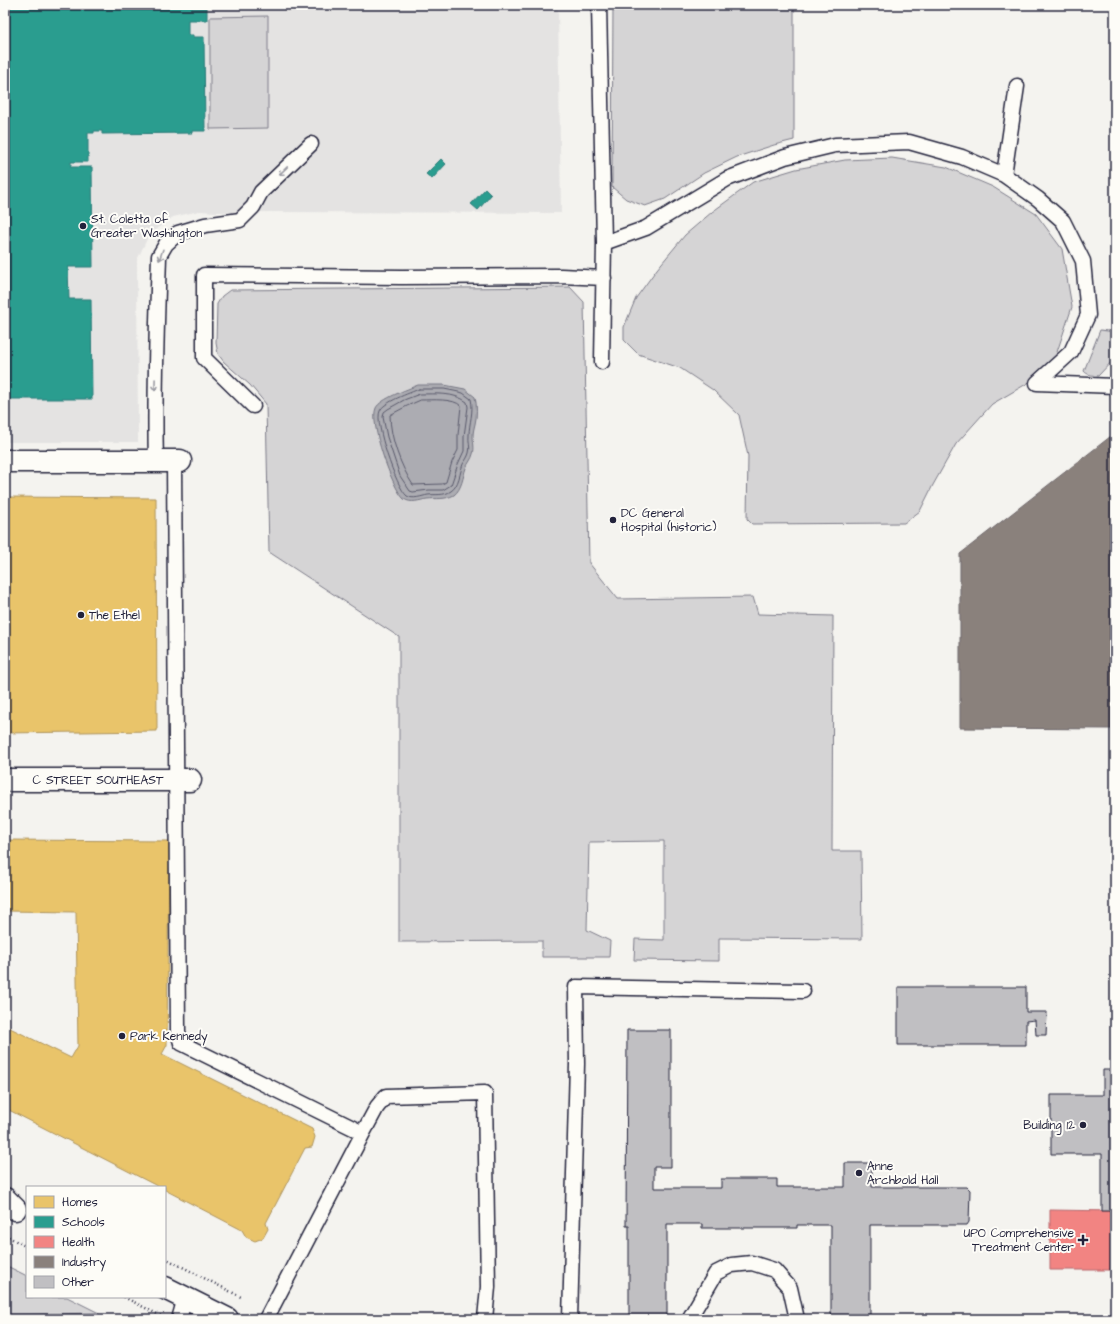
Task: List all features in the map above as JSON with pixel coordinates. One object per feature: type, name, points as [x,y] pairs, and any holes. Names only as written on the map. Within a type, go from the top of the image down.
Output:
[{"type":"street","points":[[5,461],[170,461]]},
{"type":"street","name":"C STREET SOUTHEAST","points":[[5,780],[184,780]]},
{"type":"street","points":[[166,1288],[227,1319]]},
{"type":"lane","points":[[599,5],[604,243],[602,362]]},
{"type":"lane","points":[[1004,175],[1017,86]]},
{"type":"lane","points":[[604,243],[646,228],[727,179],[785,157],[835,145],[910,142],[962,157],[1004,175],[1038,199],[1063,221],[1083,261],[1088,315],[1071,352],[1036,383],[1115,386]]},
{"type":"lane","points":[[311,144],[261,192],[253,207],[240,220],[205,225],[178,233],[166,244],[159,256],[155,421],[170,461],[184,780],[178,1032],[181,1043],[362,1133]]},
{"type":"lane","points":[[253,406],[204,358],[204,275],[402,277],[561,276],[604,278]]},
{"type":"lane","points":[[570,1319],[577,1064],[576,987],[803,992]]},
{"type":"lane","points":[[266,1319],[362,1133],[377,1107],[386,1096],[485,1093],[488,1287],[485,1319]]},
{"type":"lane","points":[[689,1319],[716,1273],[732,1265],[752,1264],[774,1270],[790,1288],[797,1319]]},
{"type":"lane","points":[[179,1319],[185,1298]]},
{"type":"path","points":[[5,1235],[26,1246]]},
{"type":"path","points":[[166,1259],[243,1298]]},
{"type":"path","points":[[126,1298],[164,1317]]},
{"type":"shaded area","name":"St. Coletta of Greater Washington","points":[[5,5],[558,5],[561,213],[199,211],[173,217],[149,235],[137,260],[138,442],[5,442]]},
{"type":"shaded area","points":[[613,5],[794,5],[794,140],[737,157],[704,173],[665,199],[645,206],[626,199],[612,187]]},
{"type":"shaded area","points":[[268,16],[268,128],[210,129],[210,17]]},
{"type":"shaded area","points":[[892,158],[946,167],[993,187],[1036,214],[1062,249],[1072,307],[1055,358],[1028,383],[992,404],[956,444],[920,511],[904,523],[752,524],[747,519],[748,456],[739,415],[713,390],[680,368],[638,354],[624,340],[624,327],[636,298],[657,269],[685,235],[712,212],[753,182],[796,169],[845,160]]},
{"type":"shaded area","points":[[570,287],[584,302],[589,563],[618,599],[753,597],[758,614],[833,616],[832,851],[861,851],[862,939],[719,938],[719,961],[634,960],[635,939],[664,940],[664,841],[589,842],[587,930],[610,941],[609,957],[542,957],[542,941],[399,942],[399,637],[269,552],[266,404],[250,385],[224,362],[218,354],[216,343],[217,304],[222,296],[230,290]]},
{"type":"shaded area","points":[[1100,330],[1115,332],[1115,358],[1098,376],[1088,374],[1084,371]]},
{"type":"shaded area","points":[[5,1265],[26,1276],[26,1298],[69,1298],[99,1313],[5,1315]]},
{"type":"water","points":[[418,385],[444,385],[465,389],[475,397],[476,421],[473,434],[474,452],[466,468],[461,486],[454,495],[447,498],[418,501],[404,499],[399,493],[388,469],[379,440],[376,427],[376,408],[383,401]]},
{"type":"building: Homes","name":"The Ethel","points":[[5,497],[156,498],[157,731],[5,733]]},
{"type":"building: Homes","name":"Park Kennedy","points":[[5,840],[169,841],[167,1045],[162,1054],[312,1129],[315,1137],[312,1147],[305,1148],[266,1223],[268,1229],[263,1238],[255,1241],[246,1237],[242,1230],[166,1191],[166,1186],[157,1186],[5,1108]],"holes":[[[6,911],[76,912],[78,1046],[71,1058],[6,1026]]]},
{"type":"building: Schools","points":[[5,5],[192,5],[192,8],[207,8],[207,20],[188,20],[188,35],[193,35],[193,37],[204,37],[205,131],[192,131],[192,133],[102,134],[102,131],[94,131],[94,133],[88,133],[88,162],[71,162],[71,167],[92,167],[93,267],[68,267],[69,299],[91,299],[92,399],[5,399]]},
{"type":"building: Schools","points":[[441,159],[446,164],[432,179],[426,174]]},
{"type":"building: Schools","points":[[485,189],[491,195],[478,210],[471,204]]},
{"type":"building: Health","name":"UPO Comprehensive Treatment Center","points":[[1050,1210],[1115,1211],[1115,1270],[1050,1270]]},
{"type":"building: Industry","points":[[1115,433],[1115,729],[960,728],[960,554]]},
{"type":"building: Other","points":[[898,987],[1026,987],[1026,1012],[1047,1012],[1046,1035],[1036,1035],[1035,1020],[1026,1021],[1026,1045],[898,1045]]},
{"type":"building: Other","name":"Anne Archbold Hall","points":[[627,1030],[671,1030],[671,1167],[654,1167],[654,1188],[721,1188],[721,1179],[777,1179],[777,1187],[845,1187],[845,1163],[872,1163],[872,1187],[967,1187],[970,1190],[969,1222],[967,1225],[870,1225],[870,1315],[867,1318],[835,1318],[831,1314],[831,1225],[797,1225],[797,1228],[702,1228],[702,1224],[667,1224],[667,1315],[664,1318],[633,1318],[629,1314],[629,1226],[626,1226]]},
{"type":"building: Other","name":"Building 12","points":[[1103,1070],[1115,1070],[1115,1211],[1102,1211],[1102,1154],[1051,1154],[1051,1095],[1103,1095]]},
{"type":"place","name":"St. Coletta of Greater Washington","points":[[83,226]]},
{"type":"place","name":"DC General Hospital (historic)","points":[[613,520]]},
{"type":"place","name":"The Ethel","points":[[81,615]]},
{"type":"place","name":"Park Kennedy","points":[[122,1036]]},
{"type":"place","name":"Building 12","points":[[1083,1125]]},
{"type":"place","name":"Anne Archbold Hall","points":[[859,1173]]},
{"type":"place","name":"UPO Comprehensive Treatment Center","points":[[1083,1240]]}]
